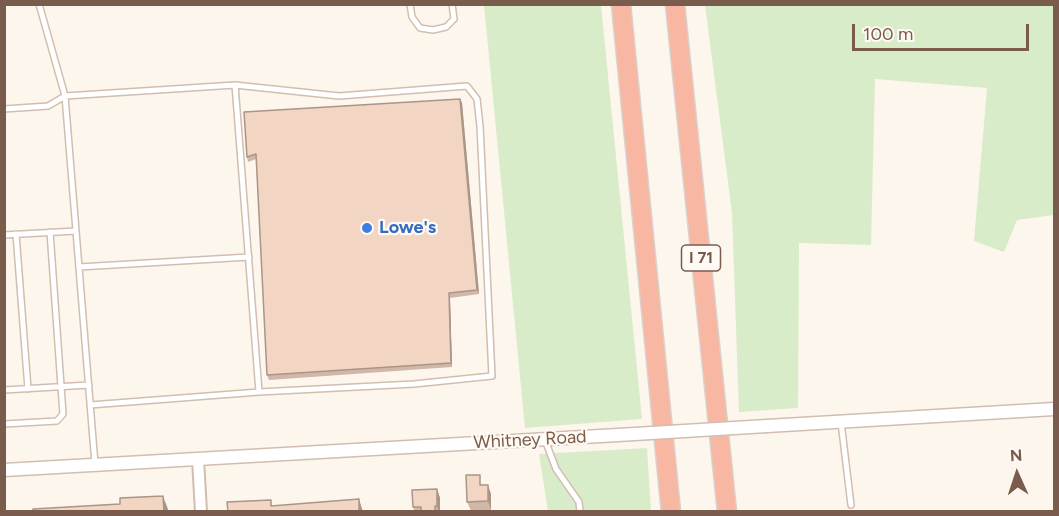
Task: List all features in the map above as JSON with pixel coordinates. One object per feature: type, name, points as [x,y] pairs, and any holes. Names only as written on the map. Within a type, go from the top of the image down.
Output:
[{"type":"highway","points":[[621,4],[670,512]]},
{"type":"highway","name":"I 71","points":[[675,4],[727,512]]},
{"type":"street","name":"Whitney Road","points":[[4,470],[1054,409]]},
{"type":"street","points":[[198,459],[201,512]]},
{"type":"lane","points":[[39,4],[65,96],[95,465]]},
{"type":"lane","points":[[410,4],[412,17],[420,28],[433,30],[446,27],[454,19],[452,4]]},
{"type":"lane","points":[[235,85],[259,392]]},
{"type":"lane","points":[[4,110],[48,106],[65,96],[235,85],[339,96],[467,86],[477,99],[483,162],[492,376],[414,384],[259,392],[90,405]]},
{"type":"lane","points":[[4,235],[76,231]]},
{"type":"lane","points":[[4,424],[57,421],[63,414],[50,232]]},
{"type":"lane","points":[[16,234],[28,389]]},
{"type":"lane","points":[[79,267],[249,257]]},
{"type":"lane","points":[[4,390],[89,385]]},
{"type":"lane","points":[[842,422],[851,505]]},
{"type":"lane","points":[[545,439],[556,469],[579,502],[580,512]]},
{"type":"green space","points":[[484,5],[601,5],[642,419],[525,428]]},
{"type":"green space","points":[[705,5],[1054,5],[1054,215],[1017,220],[1004,252],[974,241],[987,88],[875,79],[871,245],[799,243],[798,408],[739,412],[732,213]]},
{"type":"green space","points":[[647,448],[651,511],[548,511],[539,454]]},
{"type":"building","name":"Lowe's","points":[[460,99],[477,290],[449,293],[451,363],[267,375],[256,154],[247,157],[244,112]]},
{"type":"building","points":[[466,475],[480,475],[480,485],[488,485],[488,501],[467,502]]},
{"type":"building","points":[[437,489],[435,512],[421,512],[421,507],[413,507],[412,490]]},
{"type":"building","points":[[163,496],[164,512],[33,512],[33,509],[120,504],[120,498]]},
{"type":"building","points":[[359,499],[359,512],[228,512],[227,502],[271,500],[271,506]]},
{"type":"place","name":"Lowe's","points":[[367,228]]}]
